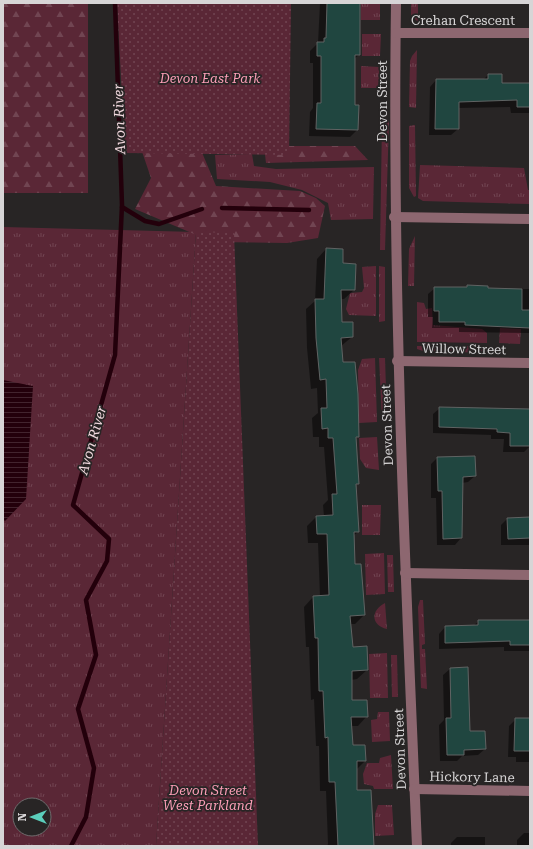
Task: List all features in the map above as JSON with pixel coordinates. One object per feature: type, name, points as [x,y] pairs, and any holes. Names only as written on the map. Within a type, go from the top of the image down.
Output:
[{"type":"street","name":"Devon Street","points":[[396,3],[394,217],[397,361],[417,846]]},
{"type":"street","name":"Crehan Crescent","points":[[396,33],[530,33]]},
{"type":"street","points":[[394,217],[530,219]]},
{"type":"street","name":"Willow Street","points":[[397,361],[530,363]]},
{"type":"street","points":[[405,573],[530,575]]},
{"type":"street","name":"Hickory Lane","points":[[414,789],[530,792]]},
{"type":"green space","points":[[3,3],[88,3],[88,193],[3,193]]},
{"type":"green space","name":"Devon East Park","points":[[117,3],[291,3],[289,155],[125,153]]},
{"type":"green space","points":[[361,3],[380,3],[380,20],[361,20]]},
{"type":"green space","points":[[411,3],[418,3],[418,22],[411,15]]},
{"type":"green space","points":[[362,34],[381,34],[380,56],[362,56]]},
{"type":"green space","points":[[417,50],[416,108],[409,107],[410,61]]},
{"type":"green space","points":[[361,66],[379,67],[379,88],[361,88]]},
{"type":"green space","points":[[382,121],[389,121],[385,250],[380,250]]},
{"type":"green space","points":[[415,125],[416,196],[414,197],[409,188],[409,126]]},
{"type":"green space","points":[[135,131],[196,138],[216,186],[300,191],[316,198],[325,206],[318,238],[287,243],[213,242],[135,209],[151,178]]},
{"type":"green space","points":[[264,146],[355,146],[368,160],[266,163]]},
{"type":"green space","points":[[252,154],[254,166],[276,169],[374,167],[373,219],[331,220],[328,203],[302,190],[270,182],[217,179],[215,155]]},
{"type":"green space","points":[[420,165],[524,168],[528,190],[530,190],[530,204],[423,201],[418,198]]},
{"type":"green space","points":[[3,227],[196,232],[156,846],[3,846]]},
{"type":"green space","name":"Devon Street West Parkland","points":[[196,232],[234,233],[258,846],[156,846]]},
{"type":"green space","points":[[415,236],[414,286],[408,286],[409,249]]},
{"type":"green space","points":[[376,266],[376,316],[349,315],[346,309],[350,293],[362,292],[364,288],[362,267]]},
{"type":"green space","points":[[379,266],[385,267],[385,321],[379,322]]},
{"type":"green space","points":[[417,302],[424,303],[426,309],[432,308],[433,325],[482,329],[487,333],[487,343],[417,342]]},
{"type":"green space","points":[[500,328],[521,329],[520,344],[499,343]]},
{"type":"green space","points":[[417,346],[488,346],[489,353],[423,351],[417,349]]},
{"type":"green space","points":[[375,358],[377,422],[359,423],[358,370],[362,359]]},
{"type":"green space","points":[[379,358],[385,358],[387,420],[382,420]]},
{"type":"green space","points":[[377,437],[379,470],[366,468],[360,459],[359,438]]},
{"type":"green space","points":[[362,505],[381,505],[380,535],[362,535]]},
{"type":"green space","points":[[384,553],[385,594],[366,595],[365,554]]},
{"type":"green space","points":[[387,555],[393,555],[394,592],[388,592]]},
{"type":"green space","points":[[420,600],[423,600],[425,644],[422,645],[422,649],[425,649],[427,689],[421,688],[418,607]]},
{"type":"green space","points":[[385,603],[387,629],[381,627],[375,621],[374,617],[377,609]]},
{"type":"green space","points":[[387,653],[388,698],[370,698],[369,654]]},
{"type":"green space","points":[[391,655],[397,655],[398,697],[392,697]]},
{"type":"green space","points":[[378,712],[389,712],[390,741],[372,742],[371,720],[377,719]]},
{"type":"green space","points":[[391,755],[393,789],[374,789],[373,786],[364,784],[363,774],[367,763],[379,763],[380,758]]},
{"type":"green space","points":[[378,805],[392,805],[394,835],[375,836],[375,814]]},
{"type":"shaded area","points":[[3,380],[33,386],[26,499],[5,521],[3,519]]},
{"type":"building","points":[[327,3],[360,3],[360,55],[355,55],[355,105],[359,105],[358,130],[316,129],[317,103],[321,103],[321,56],[317,56],[317,42],[324,42],[324,38],[326,38]]},
{"type":"building","points":[[488,74],[502,74],[502,83],[530,83],[530,107],[517,107],[517,100],[459,102],[459,129],[435,129],[436,79],[488,79]]},
{"type":"building","points":[[326,248],[343,249],[343,263],[356,264],[355,290],[341,290],[342,322],[353,322],[353,337],[341,338],[343,362],[355,362],[358,394],[359,437],[356,437],[359,484],[356,484],[359,532],[354,532],[355,564],[361,564],[365,615],[350,616],[353,647],[367,646],[368,670],[352,671],[352,700],[367,700],[368,717],[351,717],[353,745],[365,745],[366,761],[357,761],[357,790],[371,790],[374,846],[338,846],[335,782],[329,782],[328,737],[325,738],[323,691],[319,691],[318,638],[315,638],[313,596],[329,595],[327,534],[317,534],[316,516],[333,515],[332,494],[337,494],[333,438],[328,438],[328,428],[322,429],[321,408],[327,408],[326,379],[320,380],[316,338],[315,299],[324,299]]},
{"type":"building","points":[[467,285],[488,286],[488,288],[522,289],[522,310],[530,310],[530,328],[465,325],[465,322],[439,322],[439,311],[434,311],[434,287],[467,287]]},
{"type":"building","points":[[439,407],[530,409],[530,446],[510,446],[510,433],[497,432],[497,429],[439,427]]},
{"type":"building","points":[[475,456],[476,476],[463,477],[462,538],[443,539],[442,491],[438,491],[437,457]]},
{"type":"building","points":[[530,517],[530,538],[508,539],[507,518]]},
{"type":"building","points":[[478,620],[530,620],[530,645],[510,645],[510,641],[445,643],[445,626],[478,625]]},
{"type":"building","points":[[468,667],[470,731],[485,731],[486,749],[464,750],[464,755],[447,755],[446,718],[451,718],[450,668]]},
{"type":"building","points":[[515,718],[530,718],[530,751],[514,751]]},
{"type":"waterway","name":"Avon River","points":[[71,846],[86,817],[94,768],[78,709],[96,655],[86,600],[107,561],[109,539],[73,505],[115,355],[122,205],[115,3]]},
{"type":"waterway","points":[[122,207],[145,221],[159,224],[202,209]]},
{"type":"waterway","points":[[222,208],[309,210]]}]
